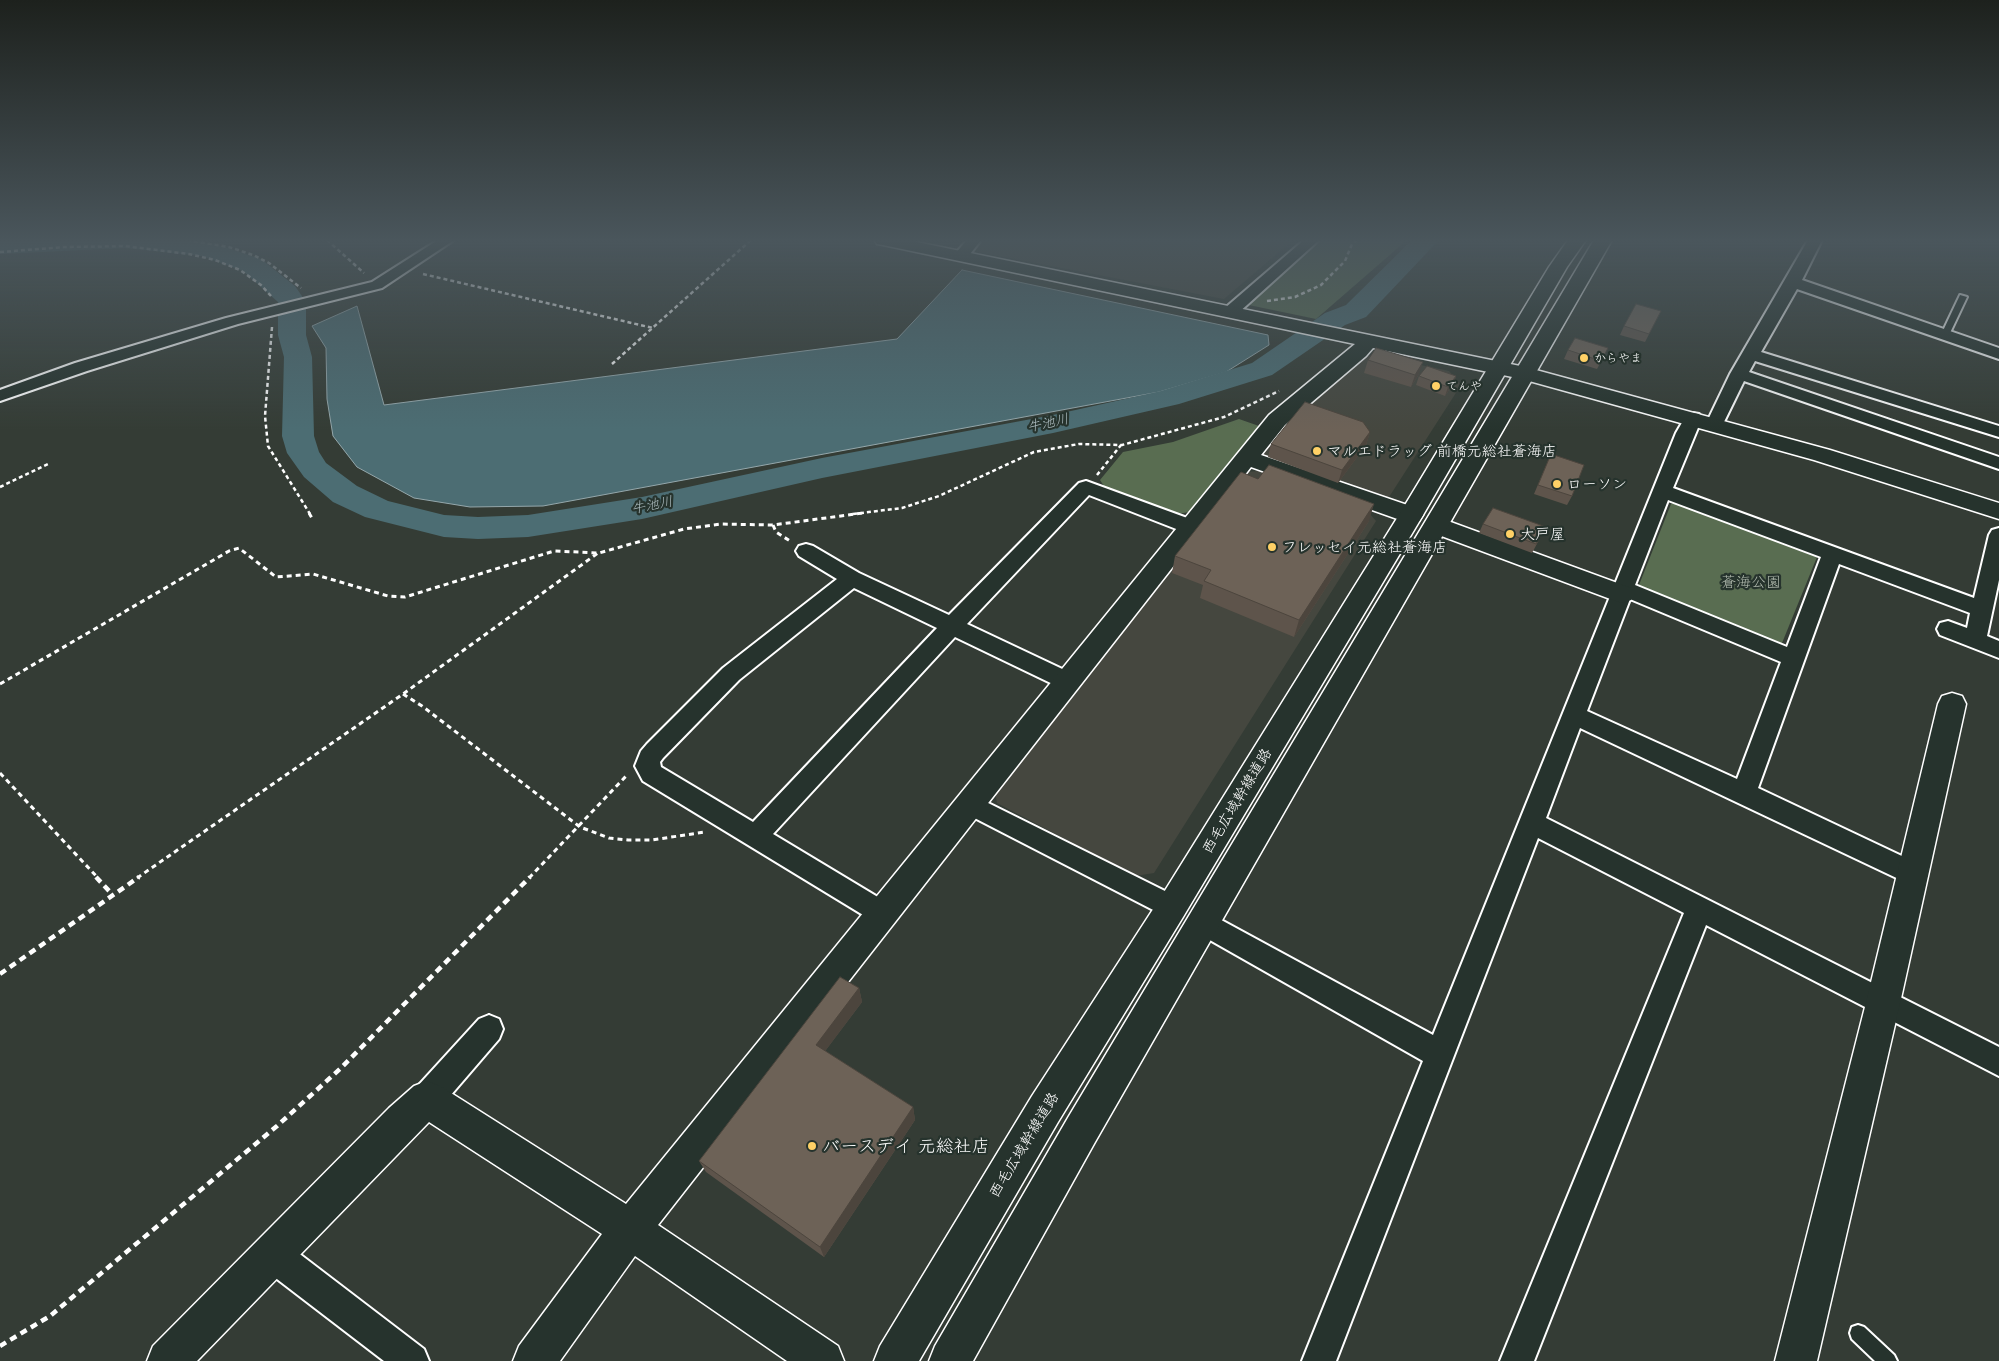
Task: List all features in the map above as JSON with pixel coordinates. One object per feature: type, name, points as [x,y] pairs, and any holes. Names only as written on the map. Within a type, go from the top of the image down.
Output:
[{"type":"street","points":[[0,396],[81,367],[300,304]]},
{"type":"street","points":[[1238,304],[1308,327],[1512,369],[1704,421],[1999,510]]},
{"type":"street","name":"西毛広域幹線道路","points":[[950,1361],[1203,923],[1424,520],[1512,369],[1545,304]]},
{"type":"street","name":"西毛広域幹線道路","points":[[1512,369],[1558,304]]},
{"type":"street","points":[[1327,1358],[1440,1055],[1533,823],[1662,491],[1704,421],[1739,374],[1780,304]]},
{"type":"street","points":[[1855,304],[1999,354]]},
{"type":"street","points":[[534,1361],[630,1229],[1284,412],[1359,352],[1355,336]]},
{"type":"street","points":[[1751,354],[1998,432]]},
{"type":"street","points":[[1739,374],[1999,463]]},
{"type":"street","points":[[1247,458],[1623,591],[1793,658]]},
{"type":"street","points":[[748,832],[951,627],[1086,487],[1191,527]]},
{"type":"street","points":[[1662,491],[1980,608]]},
{"type":"street","name":"西毛広域幹線道路","points":[[895,1361],[1045,1109],[1172,907],[1424,520]]},
{"type":"street","points":[[1975,639],[1980,608],[1999,535]]},
{"type":"street","points":[[806,551],[852,578],[1067,681]]},
{"type":"street","points":[[1744,793],[1832,554]]},
{"type":"street","points":[[852,578],[731,674],[655,751],[649,758],[647,766],[652,774],[882,913]]},
{"type":"street","points":[[1948,629],[1999,650]]},
{"type":"street","points":[[1796,1361],[1884,1003],[1952,704]]},
{"type":"street","points":[[1575,716],[1744,793],[1914,874]]},
{"type":"street","points":[[970,804],[1172,907]]},
{"type":"street","points":[[1533,823],[1999,1062]]},
{"type":"street","points":[[1517,1361],[1699,908]]},
{"type":"street","points":[[1203,923],[1440,1055]]},
{"type":"street","points":[[168,1361],[402,1121],[427,1099],[489,1029]]},
{"type":"street","points":[[427,1099],[630,1229],[823,1361]]},
{"type":"street","points":[[272,1254],[412,1361]]},
{"type":"lane","points":[[1945,335],[1960,304]]},
{"type":"lane","points":[[1858,1333],[1888,1361]]},
{"type":"path","points":[[547,304],[653,328]]},
{"type":"path","points":[[612,364],[681,304]]},
{"type":"path","points":[[1238,304],[1243,304]]},
{"type":"path","points":[[0,684],[229,551],[239,548],[276,576],[313,574],[388,596],[405,597],[554,551],[599,553],[684,529],[721,524],[773,525],[902,508],[922,503],[1020,458],[1048,448],[1079,444],[1122,444],[1224,416],[1266,399],[1284,388]]},
{"type":"path","points":[[1086,487],[1122,444]]},
{"type":"path","points":[[0,486],[48,464]]},
{"type":"path","points":[[773,525],[776,532],[806,551]]},
{"type":"path","points":[[0,974],[112,894],[403,694],[599,553]]},
{"type":"path","points":[[403,694],[422,706],[580,827],[609,838],[628,840],[652,840],[748,832]]},
{"type":"path","points":[[0,1346],[50,1316],[84,1290],[277,1126],[341,1068],[580,827],[630,773],[647,766]]},
{"type":"path","points":[[0,773],[112,894]]},
{"type":"shaded area","points":[[1373,355],[1449,371],[1461,385],[1389,497],[1377,498],[1268,459],[1263,453],[1293,417],[1366,356]]},
{"type":"shaded area","points":[[1259,471],[1369,513],[1376,521],[1154,873],[1135,876],[997,803],[995,791],[1246,472]]},
{"type":"green space","points":[[1245,304],[1334,304],[1316,319]]},
{"type":"green space","points":[[1239,419],[1259,426],[1189,512],[1178,514],[1104,486],[1100,480],[1123,452],[1173,442]]},
{"type":"green space","name":"蒼海公園","points":[[1681,502],[1812,551],[1817,557],[1782,643],[1770,643],[1647,594],[1639,585],[1671,504]]},
{"type":"water","points":[[930,304],[1120,304],[1268,335],[1269,345],[1226,372],[1159,392],[543,506],[470,507],[414,498],[357,467],[333,436],[327,399],[326,348],[312,326],[357,306],[384,405],[897,339]]},
{"type":"building","points":[[1636,304],[1661,311],[1649,334],[1624,326]]},
{"type":"building","points":[[1575,338],[1608,348],[1601,361],[1568,350]]},
{"type":"building","points":[[1376,348],[1423,362],[1415,375],[1368,360]]},
{"type":"building","points":[[1427,366],[1456,376],[1448,387],[1419,376]]},
{"type":"building","name":"マルエドラッグ 前橋元総社蒼海店","points":[[1305,402],[1363,422],[1370,432],[1342,470],[1271,444]]},
{"type":"building","name":"ローソン","points":[[1551,454],[1584,465],[1572,496],[1538,485]]},
{"type":"building","name":"フレッセイ元総社蒼海店","points":[[1269,465],[1374,504],[1299,620],[1204,581],[1211,570],[1175,556],[1241,472],[1258,479]]},
{"type":"building","points":[[1493,508],[1546,527],[1536,544],[1483,524]]},
{"type":"building","name":"バースデイ 元総社店","points":[[840,977],[859,988],[816,1045],[913,1107],[820,1247],[699,1161]]},
{"type":"waterway","name":"牛池川","points":[[292,304],[292,335],[298,357],[298,436],[303,453],[315,470],[345,494],[377,509],[444,526],[478,528],[528,526],[642,508],[822,468],[1053,424],[1168,398],[1262,369],[1335,319],[1356,311],[1363,304]]},
{"type":"place","name":"からやま","points":[[1584,358]]},
{"type":"place","name":"てんや","points":[[1436,386]]},
{"type":"place","name":"マルエドラッグ 前橋元総社蒼海店","points":[[1317,451]]},
{"type":"place","name":"ローソン","points":[[1557,484]]},
{"type":"place","name":"大戸屋","points":[[1510,534]]},
{"type":"place","name":"フレッセイ元総社蒼海店","points":[[1272,547]]},
{"type":"place","name":"バースデイ 元総社店","points":[[812,1146]]}]
